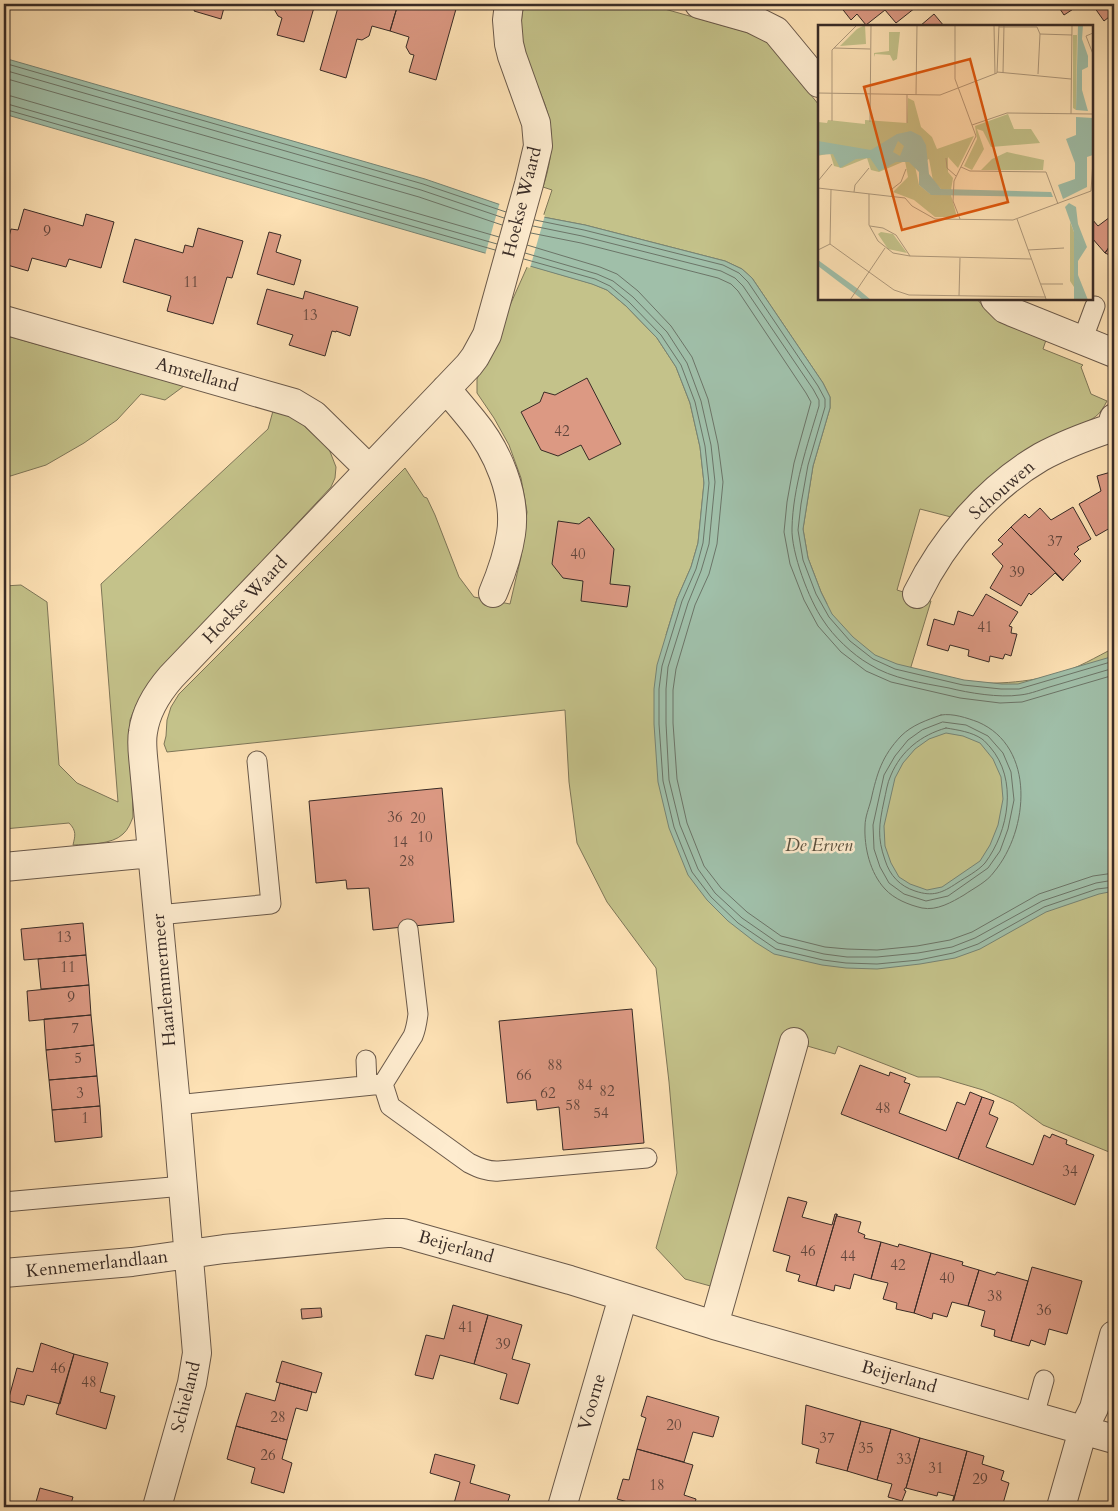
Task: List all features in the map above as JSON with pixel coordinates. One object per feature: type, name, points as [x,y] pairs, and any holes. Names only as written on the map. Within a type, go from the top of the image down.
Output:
[{"type":"street","name":"Hoekse Waard","points":[[152,853],[142,741],[148,715],[159,692],[171,677],[476,357],[487,335],[538,146],[536,123],[508,44],[507,20],[509,4]]},
{"type":"street","points":[[699,4],[752,19],[776,31],[818,82]]},
{"type":"street","points":[[996,300],[1012,312],[1114,354]]},
{"type":"street","name":"Amstelland","points":[[4,320],[294,403],[314,415],[369,469]]},
{"type":"street","points":[[446,389],[474,422],[493,450],[509,494],[512,520],[511,534],[502,572],[493,593]]},
{"type":"street","name":"Schouwen","points":[[917,594],[925,577],[940,554],[963,524],[992,494],[1041,457],[1077,440],[1111,428],[1114,418]]},
{"type":"street","points":[[4,867],[152,853]]},
{"type":"street","name":"Haarlemmermeer","points":[[152,853],[189,1254]]},
{"type":"street","points":[[714,1325],[794,1042]]},
{"type":"street","name":"Beijerland","points":[[189,1254],[387,1233],[403,1233],[561,1277],[714,1325],[1114,1439]]},
{"type":"street","name":"Kennemerlandlaan","points":[[4,1273],[132,1262],[189,1254]]},
{"type":"street","name":"Schieland","points":[[157,1507],[196,1363],[197,1342],[189,1254]]},
{"type":"street","name":"Voorne","points":[[562,1507],[623,1297]]},
{"type":"street","points":[[1061,1507],[1083,1430],[1094,1408],[1114,1336]]},
{"type":"lane","points":[[1082,341],[1095,306]]},
{"type":"lane","points":[[158,915],[270,904],[257,761]]},
{"type":"lane","points":[[176,1105],[375,1084],[416,1029],[418,1014],[408,929]]},
{"type":"lane","points":[[366,1060],[375,1084],[390,1106],[469,1163],[483,1170],[490,1172],[647,1158]]},
{"type":"lane","points":[[4,1202],[183,1186]]},
{"type":"lane","points":[[1034,1416],[1044,1380]]},
{"type":"green space","name":"De Erven","points":[[524,4],[647,4],[753,34],[765,40],[818,104],[818,300],[978,300],[992,315],[1008,325],[1046,340],[1043,349],[1083,365],[1081,367],[1091,394],[1107,401],[1095,417],[951,517],[920,509],[897,590],[931,601],[910,670],[931,676],[972,683],[1030,680],[1065,672],[1114,648],[1114,1154],[1043,1125],[1013,1103],[983,1090],[939,1077],[918,1077],[838,1046],[835,1054],[783,1039],[714,1287],[685,1279],[656,1248],[677,1173],[656,968],[607,902],[577,843],[569,782],[565,710],[167,752],[164,744],[167,720],[171,707],[179,694],[405,468],[424,497],[427,498],[459,577],[474,597],[510,604],[521,557],[527,512],[521,478],[509,445],[477,393],[477,379],[528,265],[593,284],[607,290],[626,306],[657,338],[676,367],[690,403],[700,447],[704,483],[698,543],[666,635],[827,604],[808,558],[803,529],[813,466],[830,408],[830,397],[823,383],[752,278],[742,269],[725,261],[585,225],[543,217],[552,190],[543,187],[550,159],[551,131],[544,103],[523,46],[521,35]]},
{"type":"green space","points":[[4,335],[184,386],[165,400],[141,394],[117,420],[84,443],[46,465],[4,478]]},
{"type":"green space","points":[[273,411],[292,417],[301,423],[329,449],[336,467],[335,478],[331,487],[152,679],[136,705],[130,720],[133,817],[128,828],[118,838],[113,840],[73,845],[75,836],[69,823],[4,829],[4,586],[21,585],[47,602],[59,765],[77,783],[118,802],[101,584],[268,429]]},
{"type":"water","points":[[4,58],[425,179],[507,207],[725,261],[742,269],[752,278],[823,383],[830,397],[830,408],[813,466],[803,529],[808,558],[821,592],[832,614],[853,637],[875,655],[897,664],[964,680],[1002,684],[1018,684],[1114,656],[1114,891],[1099,894],[1046,912],[980,949],[955,958],[920,964],[877,969],[822,965],[774,954],[755,942],[728,921],[707,900],[688,875],[669,828],[658,782],[654,724],[654,689],[657,665],[677,599],[691,567],[698,543],[704,483],[700,447],[690,403],[676,367],[657,338],[626,306],[607,290],[592,284],[4,114]],"holes":[[[946,733],[963,736],[980,743],[993,759],[1001,777],[1003,799],[998,825],[990,845],[980,861],[942,887],[927,890],[910,884],[899,877],[891,863],[885,846],[884,826],[895,778],[903,763],[915,749],[929,739]]]},
{"type":"pier","points":[[500,202],[545,215],[530,268],[485,255]]},
{"type":"building","points":[[196,4],[225,4],[221,19],[194,11]]},
{"type":"building","points":[[276,4],[315,4],[304,42],[277,35],[282,18],[278,16],[274,9]]},
{"type":"building","points":[[339,4],[398,4],[390,31],[372,26],[369,36],[362,40],[357,39],[346,78],[320,70]]},
{"type":"building","points":[[398,4],[438,4],[456,9],[436,80],[409,72],[414,55],[410,54],[406,47],[409,37],[390,31]]},
{"type":"building","points":[[843,4],[920,4],[896,23],[885,10],[866,25],[857,14],[851,20],[840,6]]},
{"type":"building","points":[[1061,4],[1081,4],[1064,15],[1058,6]]},
{"type":"building","points":[[1092,4],[1114,4],[1114,13],[1104,21]]},
{"type":"building","points":[[934,14],[943,25],[921,25]]},
{"type":"building","points":[[24,209],[83,226],[86,214],[114,222],[101,268],[69,259],[66,267],[32,258],[28,271],[4,264],[4,256],[11,229],[18,230]]},
{"type":"building","points":[[1114,214],[1114,240],[1105,253],[1093,239],[1093,220],[1098,226]]},
{"type":"building","points":[[198,228],[243,241],[232,278],[227,277],[213,324],[167,311],[171,296],[123,282],[135,239],[183,253],[185,245],[193,247]]},
{"type":"building","points":[[269,232],[281,235],[276,252],[301,260],[294,285],[257,274]]},
{"type":"building","points":[[1114,240],[1114,257],[1105,253]]},
{"type":"building","points":[[267,289],[303,299],[305,291],[358,307],[350,336],[332,331],[325,356],[289,345],[293,335],[257,324]]},
{"type":"building","points":[[587,378],[621,444],[589,460],[581,445],[558,456],[541,450],[521,412],[540,402],[544,392],[555,395]]},
{"type":"building","points":[[1114,465],[1114,530],[1111,531],[1110,528],[1096,536],[1079,504],[1101,491],[1097,476],[1111,472],[1110,467]]},
{"type":"building","points":[[1073,507],[1091,539],[1077,547],[1079,549],[1074,554],[1081,561],[1063,580],[1011,527],[1025,514],[1029,518],[1040,508],[1051,520]]},
{"type":"building","points":[[589,517],[614,549],[610,584],[630,586],[627,607],[581,601],[583,581],[563,578],[552,564],[558,521],[579,524]]},
{"type":"building","points":[[1011,527],[1063,580],[1055,573],[1031,595],[1029,593],[1021,606],[990,588],[1003,566],[992,554],[1003,544],[998,540]]},
{"type":"building","points":[[986,594],[1018,612],[1009,626],[1012,627],[1011,633],[1017,634],[1011,656],[1005,654],[1003,659],[990,656],[989,662],[968,656],[969,650],[950,645],[948,651],[927,645],[934,619],[954,625],[958,611],[973,616]]},
{"type":"building","points":[[442,788],[454,922],[373,930],[369,888],[347,889],[346,880],[316,883],[309,801]]},
{"type":"building","points":[[83,923],[86,955],[24,960],[21,929]]},
{"type":"building","points":[[86,955],[89,985],[41,989],[38,959]]},
{"type":"building","points":[[89,985],[91,1015],[29,1021],[27,991]]},
{"type":"building","points":[[632,1009],[644,1143],[563,1150],[559,1107],[537,1110],[536,1100],[507,1103],[499,1021]]},
{"type":"building","points":[[91,1015],[94,1045],[46,1050],[44,1019]]},
{"type":"building","points":[[94,1045],[97,1076],[49,1080],[46,1050]]},
{"type":"building","points":[[860,1065],[889,1076],[890,1072],[906,1078],[904,1082],[910,1084],[899,1113],[946,1131],[957,1102],[965,1105],[970,1092],[982,1097],[958,1159],[841,1114]]},
{"type":"building","points":[[97,1076],[100,1106],[52,1110],[49,1080]]},
{"type":"building","points":[[982,1097],[994,1101],[989,1114],[998,1118],[986,1147],[1033,1165],[1044,1135],[1050,1138],[1052,1134],[1067,1140],[1066,1144],[1094,1155],[1075,1205],[958,1159]]},
{"type":"building","points":[[100,1106],[102,1137],[55,1142],[52,1110]]},
{"type":"building","points":[[788,1197],[807,1202],[802,1217],[832,1225],[835,1214],[837,1214],[816,1286],[798,1281],[800,1275],[786,1271],[790,1256],[773,1251]]},
{"type":"building","points":[[837,1214],[837,1216],[861,1222],[858,1232],[865,1235],[864,1238],[881,1242],[871,1279],[854,1274],[850,1289],[835,1285],[834,1291],[816,1286]]},
{"type":"building","points":[[881,1242],[898,1247],[899,1244],[931,1253],[914,1313],[896,1309],[897,1303],[883,1299],[888,1283],[871,1279]]},
{"type":"building","points":[[931,1253],[963,1262],[962,1265],[979,1270],[968,1306],[952,1302],[947,1317],[933,1313],[932,1319],[914,1313]]},
{"type":"building","points":[[1032,1267],[1082,1281],[1067,1334],[1049,1329],[1045,1345],[1031,1340],[1029,1346],[1011,1341]]},
{"type":"building","points":[[979,1270],[995,1275],[997,1272],[1028,1281],[1011,1341],[994,1336],[995,1330],[981,1326],[985,1311],[968,1306]]},
{"type":"building","points":[[453,1305],[488,1315],[474,1364],[440,1355],[433,1379],[415,1375],[426,1335],[444,1339]]},
{"type":"building","points":[[321,1308],[322,1317],[302,1319],[301,1309]]},
{"type":"building","points":[[488,1315],[522,1325],[512,1359],[530,1364],[518,1404],[500,1399],[507,1374],[474,1364]]},
{"type":"building","points":[[41,1343],[74,1354],[60,1404],[27,1395],[24,1405],[8,1401],[17,1368],[33,1372]]},
{"type":"building","points":[[74,1354],[108,1363],[100,1392],[115,1396],[106,1429],[56,1414]]},
{"type":"building","points":[[282,1361],[322,1373],[316,1393],[276,1382]]},
{"type":"building","points":[[280,1383],[312,1392],[307,1411],[296,1408],[287,1440],[236,1426],[246,1393],[275,1401]]},
{"type":"building","points":[[647,1396],[719,1417],[713,1437],[693,1432],[684,1462],[637,1449],[646,1418],[641,1416]]},
{"type":"building","points":[[806,1405],[861,1421],[847,1471],[816,1463],[819,1449],[802,1444]]},
{"type":"building","points":[[861,1421],[891,1429],[877,1480],[847,1471]]},
{"type":"building","points":[[236,1426],[287,1440],[282,1459],[292,1463],[284,1493],[251,1483],[255,1468],[227,1459]]},
{"type":"building","points":[[891,1429],[920,1438],[902,1501],[888,1497],[892,1484],[877,1480]]},
{"type":"building","points":[[920,1438],[967,1451],[952,1506],[954,1496],[938,1492],[937,1496],[906,1488]]},
{"type":"building","points":[[637,1449],[693,1465],[684,1495],[696,1499],[694,1507],[646,1507],[617,1499],[623,1479],[629,1480]]},
{"type":"building","points":[[967,1451],[984,1456],[982,1464],[1004,1471],[1001,1480],[1009,1483],[1002,1507],[952,1506]]},
{"type":"building","points":[[435,1454],[475,1465],[470,1483],[510,1495],[506,1507],[453,1507],[460,1482],[430,1473]]},
{"type":"building","points":[[40,1488],[73,1497],[70,1507],[28,1507],[36,1502]]}]
